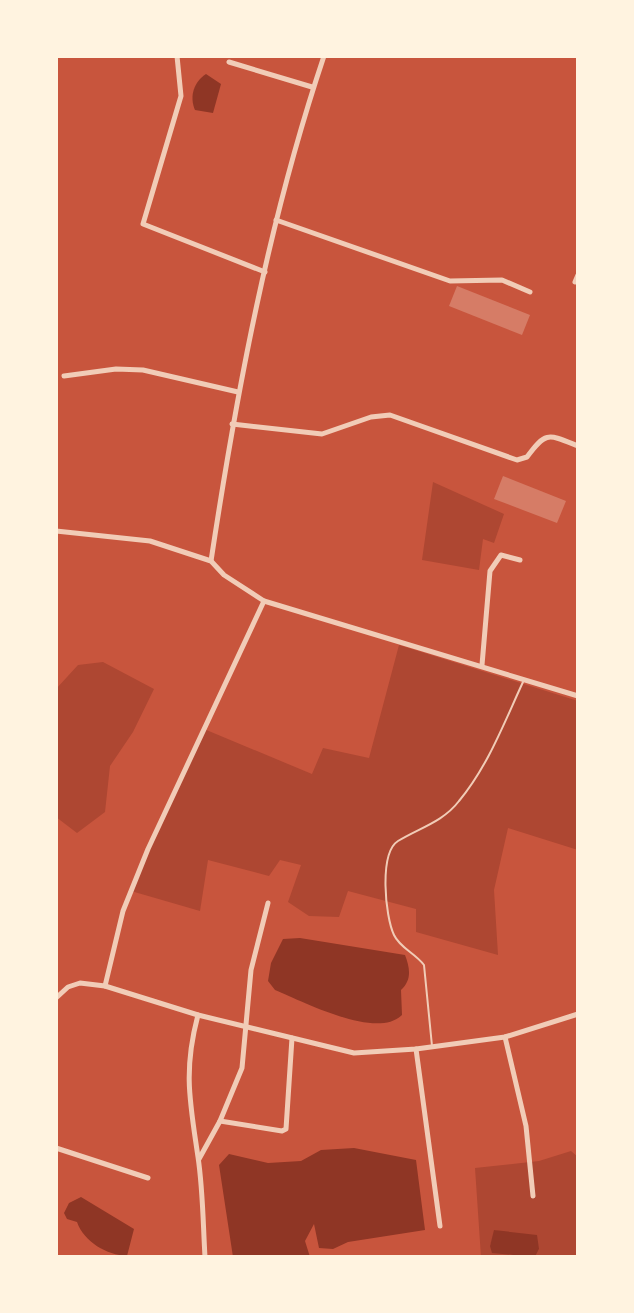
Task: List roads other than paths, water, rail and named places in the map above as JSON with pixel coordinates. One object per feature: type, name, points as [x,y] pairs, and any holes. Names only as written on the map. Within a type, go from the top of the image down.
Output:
[{"type":"street","points":[[177,56],[181,96],[143,224],[151,230],[265,272]]},
{"type":"street","points":[[211,561],[238,392],[276,220],[312,88],[324,56]]},
{"type":"street","points":[[229,62],[312,88]]},
{"type":"street","points":[[276,220],[450,281],[502,280],[530,292]]},
{"type":"street","points":[[575,282],[578,275]]},
{"type":"street","points":[[64,376],[116,369],[143,370],[238,392]]},
{"type":"street","points":[[232,424],[322,434],[371,417],[390,415],[517,460],[527,457],[538,440],[547,436],[578,446]]},
{"type":"street","points":[[56,531],[150,541],[211,561],[224,575],[264,601],[578,696]]},
{"type":"street","points":[[482,665],[490,571],[501,555],[520,560]]},
{"type":"street","points":[[105,986],[123,911],[148,849],[264,601]]},
{"type":"street","points":[[199,1159],[220,1121],[242,1068],[251,970],[268,903]]},
{"type":"street","points":[[56,998],[68,987],[80,983],[105,986],[198,1015],[354,1053],[416,1049],[505,1037],[578,1014]]},
{"type":"street","points":[[198,1015],[188,1064],[190,1121],[199,1159],[205,1257]]},
{"type":"street","points":[[505,1037],[526,1126],[533,1196]]},
{"type":"street","points":[[220,1121],[282,1131],[286,1129],[292,1038]]},
{"type":"street","points":[[416,1049],[440,1226]]},
{"type":"street","points":[[56,1148],[148,1178]]},
{"type":"lane","points":[[432,1047],[424,965],[402,946],[390,925],[386,894],[389,850],[395,843],[440,820],[458,804],[495,744],[524,679]]}]
